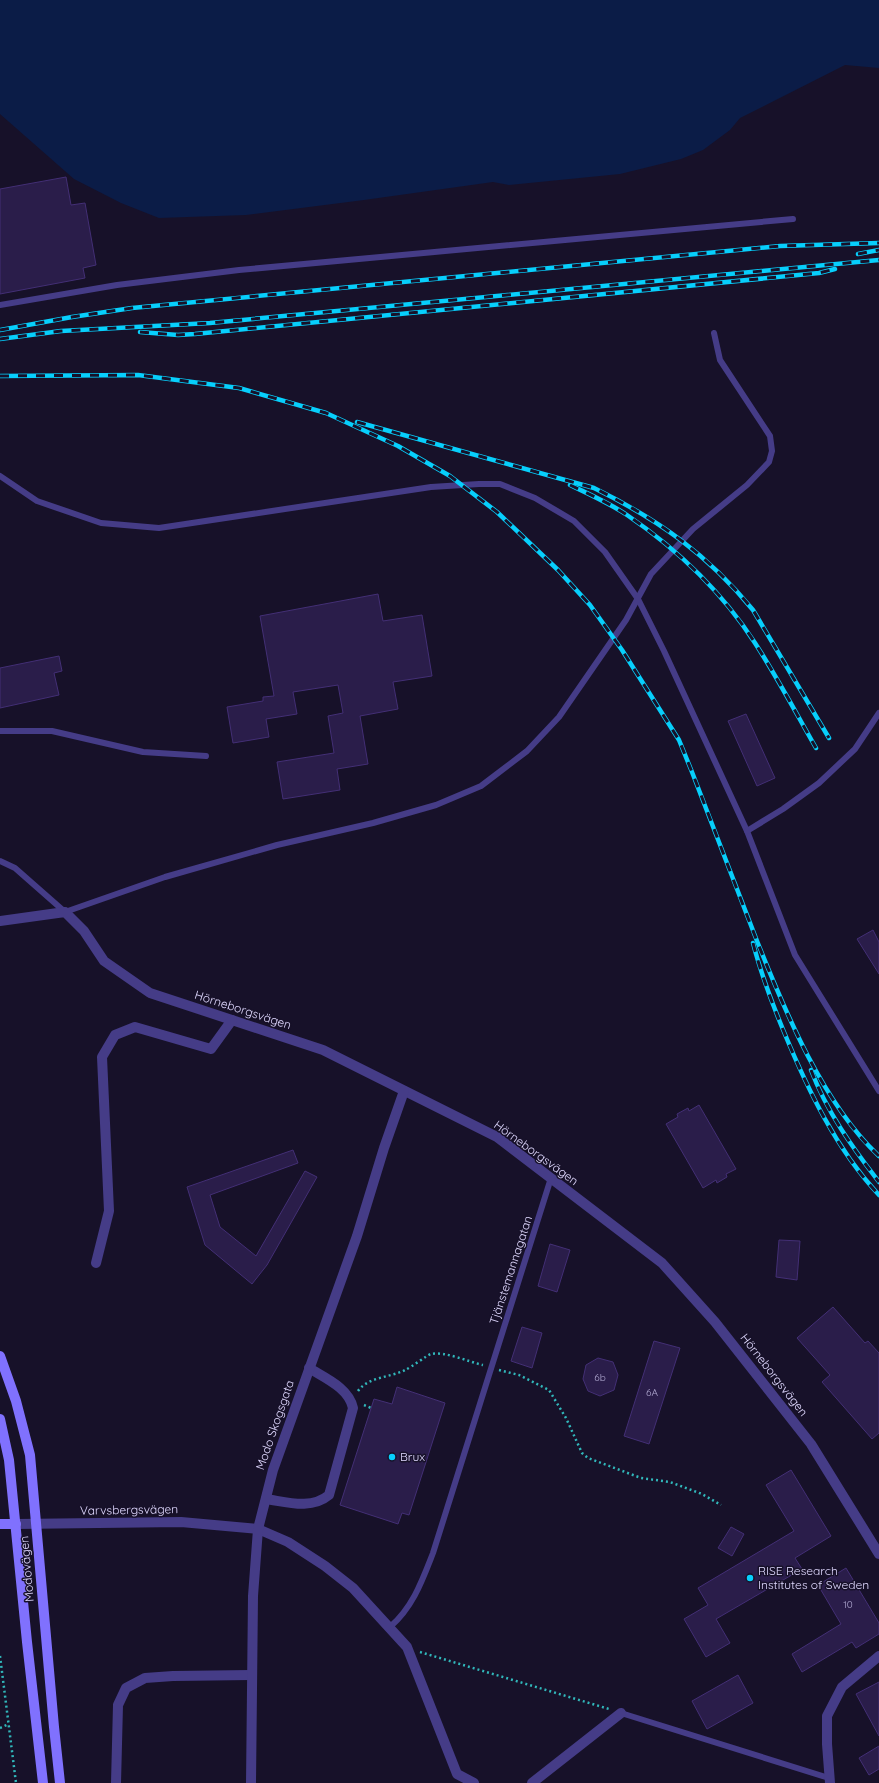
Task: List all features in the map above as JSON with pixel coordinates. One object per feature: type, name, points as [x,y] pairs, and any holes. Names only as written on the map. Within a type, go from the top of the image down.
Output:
[{"type":"main road","name":"Modovägen","points":[[0,1356],[16,1401],[30,1455],[60,1783]]},
{"type":"main road","name":"Modovägen","points":[[0,1419],[9,1460],[43,1783]]},
{"type":"main road","name":"Varvsbergsvägen","points":[[0,1524],[16,1524]]},
{"type":"street","points":[[0,921],[65,912]]},
{"type":"street","name":"Hörneborgsvägen","points":[[65,912],[84,931],[104,961],[150,993],[323,1050],[497,1137],[662,1263],[715,1322],[811,1444],[879,1554]]},
{"type":"street","points":[[96,1263],[109,1211],[102,1057],[115,1035],[135,1027],[211,1049],[232,1020]]},
{"type":"street","name":"Modo Skogsgata","points":[[250,1783],[253,1596],[258,1529],[272,1470],[357,1236],[384,1148],[404,1090]]},
{"type":"street","points":[[266,1499],[310,1505],[322,1501],[329,1496],[353,1408],[351,1399],[345,1392],[309,1368]]},
{"type":"street","name":"Varvsbergsvägen","points":[[16,1524],[36,1525],[181,1522],[258,1529],[288,1542],[326,1566],[353,1588],[390,1627],[407,1648],[457,1774],[474,1783]]},
{"type":"street","points":[[829,1780],[827,1716],[842,1687],[879,1656]]},
{"type":"street","points":[[116,1783],[118,1705],[126,1688],[145,1678],[173,1676],[251,1675]]},
{"type":"street","points":[[532,1783],[620,1713]]},
{"type":"lane","points":[[0,306],[117,285],[239,270],[793,219]]},
{"type":"lane","points":[[0,861],[15,868],[65,912],[173,875],[277,845],[373,823],[436,805],[481,786],[527,751],[559,717],[626,620],[651,574],[693,529],[747,485],[769,462],[772,451],[770,436],[720,360],[714,333]]},
{"type":"lane","points":[[0,476],[36,501],[101,523],[159,528],[431,487],[479,484],[500,484],[535,498],[574,521],[605,552],[638,599],[664,650],[747,831],[795,955],[879,1091]]},
{"type":"lane","points":[[747,831],[783,809],[819,783],[855,749],[879,713]]},
{"type":"lane","points":[[0,731],[52,731],[143,752],[206,756]]},
{"type":"lane","name":"Tjänstemannagatan","points":[[390,1627],[401,1618],[413,1601],[421,1584],[551,1178]]},
{"type":"lane","points":[[620,1713],[829,1780]]},
{"type":"path","points":[[371,1408],[351,1399],[362,1386],[373,1380],[404,1370],[431,1354],[447,1355],[519,1375],[549,1390],[566,1418],[582,1453],[588,1458],[641,1478],[670,1482],[702,1494],[721,1505]]},
{"type":"path","points":[[407,1648],[620,1713]]},
{"type":"path","points":[[0,1656],[16,1783]]},
{"type":"path","points":[[0,1728],[9,1724]]},
{"type":"water","points":[[0,0],[879,0],[879,68],[845,65],[740,118],[730,130],[703,150],[681,159],[620,174],[509,185],[493,182],[246,215],[159,218],[121,203],[74,179],[0,114]]},
{"type":"building","points":[[66,177],[71,205],[85,203],[96,265],[83,268],[85,278],[0,294],[0,189]]},
{"type":"building","points":[[378,594],[383,621],[422,615],[432,676],[393,682],[398,709],[360,716],[368,764],[337,769],[340,790],[283,799],[277,762],[334,753],[328,716],[343,713],[338,685],[293,692],[297,714],[266,719],[269,737],[233,743],[227,707],[263,701],[263,697],[274,696],[260,616]]},
{"type":"building","points":[[59,656],[62,671],[54,673],[59,695],[0,708],[0,668]]},
{"type":"building","points":[[746,714],[775,778],[757,786],[728,721]]},
{"type":"building","points":[[873,930],[879,942],[879,974],[857,939]]},
{"type":"building","points":[[699,1105],[736,1169],[726,1174],[727,1177],[717,1183],[716,1180],[703,1188],[666,1124],[678,1117],[677,1114],[688,1108],[689,1111]]},
{"type":"building","points":[[293,1150],[298,1163],[210,1195],[220,1227],[256,1256],[305,1171],[317,1177],[267,1265],[252,1284],[205,1245],[187,1187]]},
{"type":"building","points":[[779,1240],[800,1241],[797,1280],[776,1277]]},
{"type":"building","points":[[550,1244],[570,1250],[557,1292],[538,1286]]},
{"type":"building","points":[[833,1307],[865,1343],[868,1341],[879,1353],[879,1433],[872,1439],[822,1382],[830,1375],[797,1338]]},
{"type":"building","points":[[522,1327],[542,1333],[532,1368],[511,1361]]},
{"type":"building","points":[[654,1341],[680,1348],[649,1444],[624,1436]]},
{"type":"building","points":[[598,1358],[613,1362],[618,1375],[614,1390],[600,1396],[588,1391],[583,1379],[586,1365]]},
{"type":"building","name":"Brux","points":[[397,1387],[445,1403],[409,1515],[402,1513],[398,1524],[340,1505],[374,1399],[392,1404]]},
{"type":"building","points":[[791,1470],[831,1536],[795,1558],[802,1569],[716,1619],[730,1643],[706,1657],[684,1619],[708,1605],[698,1588],[794,1531],[766,1485]]},
{"type":"building","points":[[731,1527],[744,1534],[732,1556],[718,1548]]},
{"type":"building","name":"RISE Research Institutes of Sweden","points":[[846,1568],[879,1623],[879,1634],[856,1648],[852,1642],[802,1672],[792,1654],[841,1624],[818,1585]]},
{"type":"building","points":[[738,1675],[753,1703],[707,1729],[692,1701]]},
{"type":"building","points":[[879,1682],[879,1736],[856,1694]]},
{"type":"building","points":[[879,1746],[879,1769],[869,1775],[859,1758]]},
{"type":"railway","points":[[0,330],[132,308],[780,246],[879,243]]},
{"type":"railway","points":[[858,254],[879,250]]},
{"type":"railway","points":[[0,339],[61,331],[210,323],[879,260]]},
{"type":"railway","points":[[140,332],[178,335],[195,334],[819,273],[835,269]]},
{"type":"railway","points":[[0,376],[138,375],[239,388],[326,413],[398,446],[450,476],[497,512],[558,570],[590,605],[622,650],[679,740],[757,941],[793,1026],[823,1084],[840,1110],[859,1135],[879,1156]]},
{"type":"railway","points":[[357,422],[594,488],[618,500],[661,526],[700,555],[736,590],[753,610],[829,738]]},
{"type":"railway","points":[[570,485],[599,499],[646,528],[681,557],[713,589],[728,606],[755,643],[816,748]]},
{"type":"railway","points":[[753,943],[775,1010],[813,1097],[836,1139],[849,1158],[879,1195]]},
{"type":"railway","points":[[811,1070],[832,1115],[859,1156],[879,1182]]},
{"type":"place","name":"Brux","points":[[392,1457]]},
{"type":"place","name":"RISE Research Institutes of Sweden","points":[[750,1578]]}]
